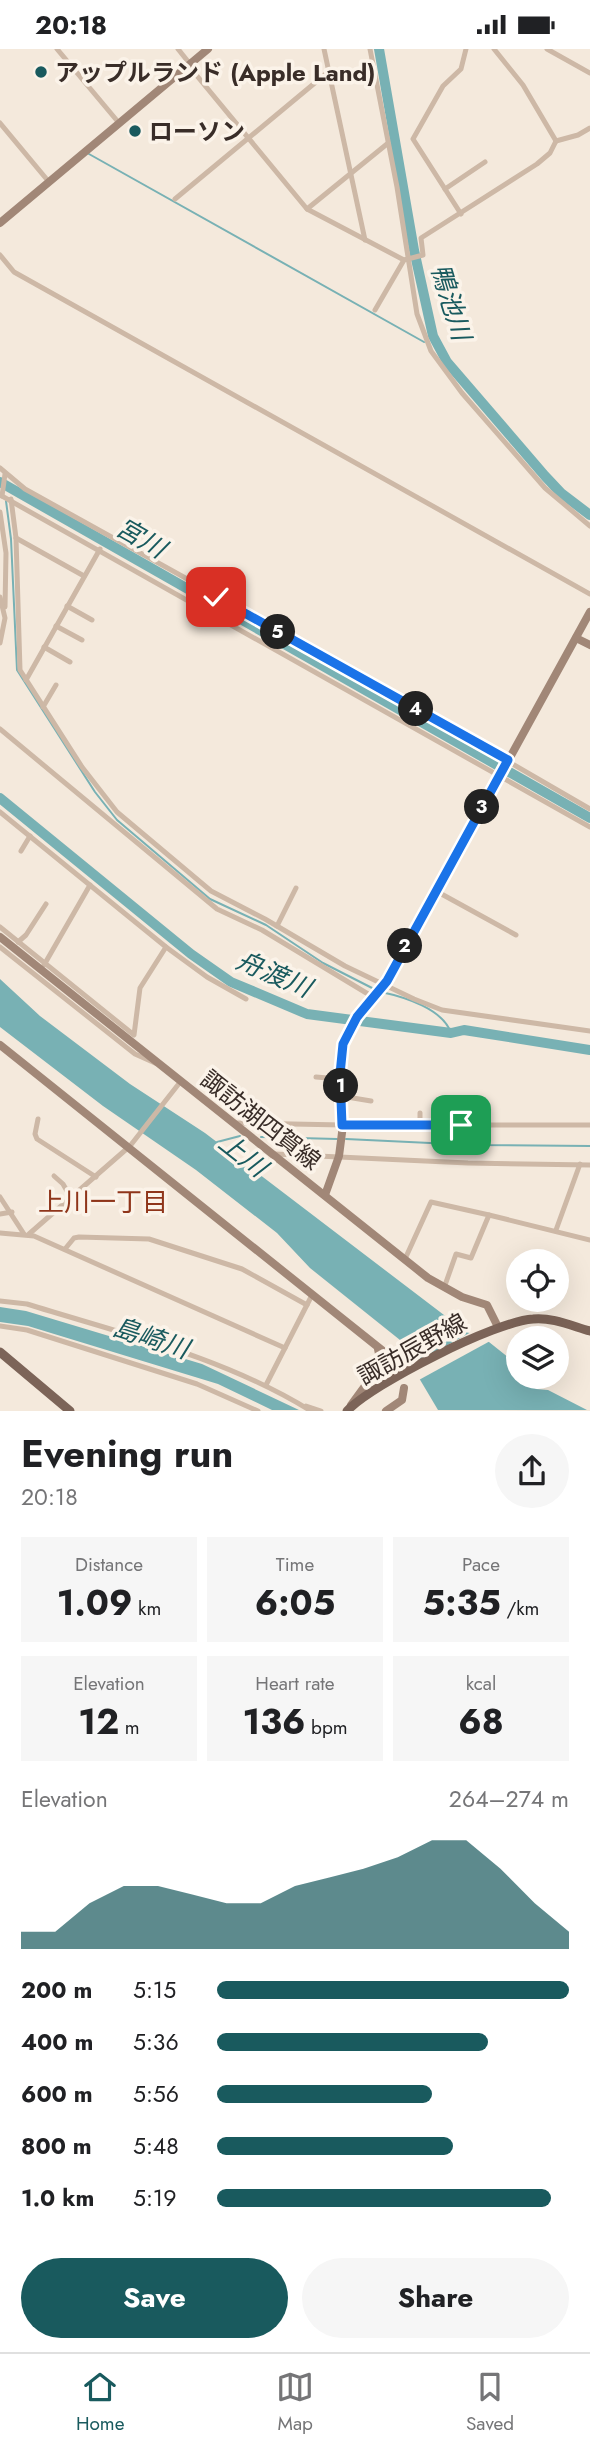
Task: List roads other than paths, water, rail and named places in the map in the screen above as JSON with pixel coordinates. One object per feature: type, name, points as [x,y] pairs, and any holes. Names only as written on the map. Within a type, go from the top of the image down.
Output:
[{"type":"main road","name":"諏訪辰野線","points":[[349,1410],[404,1374],[493,1329],[539,1318],[590,1331]]},
{"type":"main road","points":[[0,1352],[70,1411]]},
{"type":"street","points":[[57,49],[119,123]]},
{"type":"street","points":[[178,49],[307,209],[406,259],[423,255],[421,238],[537,164],[550,153],[556,141],[578,135],[590,128]]},
{"type":"street","points":[[0,223],[208,49]]},
{"type":"street","points":[[324,49],[365,240]]},
{"type":"street","points":[[370,49],[397,187],[406,259],[417,314],[438,363],[545,488],[590,526]]},
{"type":"street","points":[[461,214],[413,139],[443,86],[461,69],[466,49]]},
{"type":"street","points":[[494,49],[523,85],[556,141]]},
{"type":"street","points":[[547,49],[590,73]]},
{"type":"street","points":[[175,199],[328,72]]},
{"type":"street","points":[[0,124],[49,182]]},
{"type":"street","points":[[307,209],[387,144]]},
{"type":"street","points":[[445,189],[485,162]]},
{"type":"street","points":[[0,255],[14,272],[590,594]]},
{"type":"street","points":[[375,310],[406,259]]},
{"type":"street","points":[[0,468],[5,476],[24,489],[590,809]]},
{"type":"street","points":[[5,476],[2,495],[590,827]]},
{"type":"street","points":[[10,499],[16,538],[20,670],[82,767],[117,813],[211,891],[384,985],[442,1010],[590,1031]]},
{"type":"street","points":[[0,512],[5,607],[0,643]]},
{"type":"street","points":[[16,538],[84,576]]},
{"type":"street","points":[[26,680],[100,549]]},
{"type":"street","points":[[0,597],[5,607]]},
{"type":"street","points":[[67,606],[92,620]]},
{"type":"street","points":[[325,1195],[339,1156],[343,1044],[357,1017],[384,985],[590,612]]},
{"type":"street","points":[[56,626],[82,640]]},
{"type":"street","points":[[576,638],[590,645]]},
{"type":"street","points":[[44,646],[70,662]]},
{"type":"street","points":[[43,707],[56,685]]},
{"type":"street","points":[[0,729],[217,909],[262,930],[373,997]]},
{"type":"street","points":[[0,811],[166,947],[207,977],[246,999]]},
{"type":"street","points":[[21,851],[30,836]]},
{"type":"street","points":[[44,965],[90,885]]},
{"type":"street","points":[[277,926],[296,888]]},
{"type":"street","points":[[436,891],[516,935]]},
{"type":"street","points":[[18,942],[26,935],[46,904]]},
{"type":"street","points":[[0,927],[134,1035],[140,988],[166,947]]},
{"type":"street","name":"諏訪湖四賀線","points":[[0,937],[180,1083],[405,1259],[444,1288],[486,1305],[493,1329]]},
{"type":"street","points":[[0,947],[135,1054],[161,1065]]},
{"type":"street","points":[[0,1045],[392,1359],[404,1374]]},
{"type":"street","points":[[316,1077],[340,1079]]},
{"type":"street","points":[[26,1234],[129,1147],[180,1083]]},
{"type":"street","points":[[341,1095],[371,1101]]},
{"type":"street","points":[[420,1113],[420,1125]]},
{"type":"street","points":[[38,1119],[35,1134],[37,1139],[96,1177]]},
{"type":"street","points":[[234,1123],[590,1125]]},
{"type":"street","points":[[273,1154],[468,1163],[590,1164]]},
{"type":"street","points":[[556,1230],[580,1164]]},
{"type":"street","points":[[78,1175],[84,1170]]},
{"type":"street","points":[[54,1176],[64,1184],[71,1198]]},
{"type":"street","points":[[0,1197],[26,1234]]},
{"type":"street","points":[[405,1259],[431,1202],[590,1240]]},
{"type":"street","points":[[0,1214],[12,1212]]},
{"type":"street","points":[[444,1288],[456,1254],[471,1258],[489,1215]]},
{"type":"street","points":[[0,1233],[26,1234],[65,1249],[285,1349]]},
{"type":"street","points":[[65,1249],[69,1242],[79,1237],[149,1239],[243,1269],[307,1305]]},
{"type":"street","points":[[266,1385],[312,1295]]},
{"type":"street","points":[[0,1301],[27,1304],[196,1356],[266,1385],[311,1411]]},
{"type":"street","points":[[0,1326],[27,1331],[197,1384],[258,1411]]},
{"type":"street","points":[[349,1410],[381,1364],[380,1352],[373,1344]]},
{"type":"street","points":[[386,1411],[402,1399],[404,1388]]},
{"type":"street","points":[[303,1405],[321,1411]]},
{"type":"water","points":[[0,979],[40,1016],[130,1084],[205,1133],[465,1331],[489,1342],[506,1355],[506,1389],[548,1390],[587,1410],[438,1410],[419,1378],[417,1362],[400,1340],[310,1268],[277,1233],[196,1170],[103,1106],[0,1027]]},
{"type":"water","points":[[0,1307],[26,1311],[202,1364],[299,1410],[272,1410],[218,1384],[28,1326],[0,1322]]},
{"type":"waterway","name":"鴨池川","points":[[379,49],[414,250],[433,336],[447,362],[545,476],[561,493],[590,515]]},
{"type":"waterway","points":[[89,154],[424,342]]},
{"type":"waterway","name":"宮川","points":[[0,482],[590,818]]},
{"type":"waterway","points":[[6,501],[11,539],[17,670],[95,792],[117,820],[210,899],[266,925],[323,963],[376,990]]},
{"type":"waterway","name":"舟渡川","points":[[0,798],[191,954],[231,982],[307,1014],[451,1033],[464,1030],[590,1050]]},
{"type":"waterway","points":[[381,992],[422,1005],[440,1017],[451,1033]]},
{"type":"waterway","name":"上川","points":[[217,1142],[240,1136]]},
{"type":"waterway","name":"上川","points":[[261,1137],[337,1139]]},
{"type":"waterway","points":[[346,1139],[472,1145],[590,1146]]},
{"type":"place","name":"アップルランド (Apple Land)","points":[[41,72]]},
{"type":"place","name":"ローソン","points":[[135,131]]},
{"type":"district","name":"上川一丁目","points":[[103,1202]]},
{"type":"water label","name":"島崎川","points":[[151,1338]]}]
